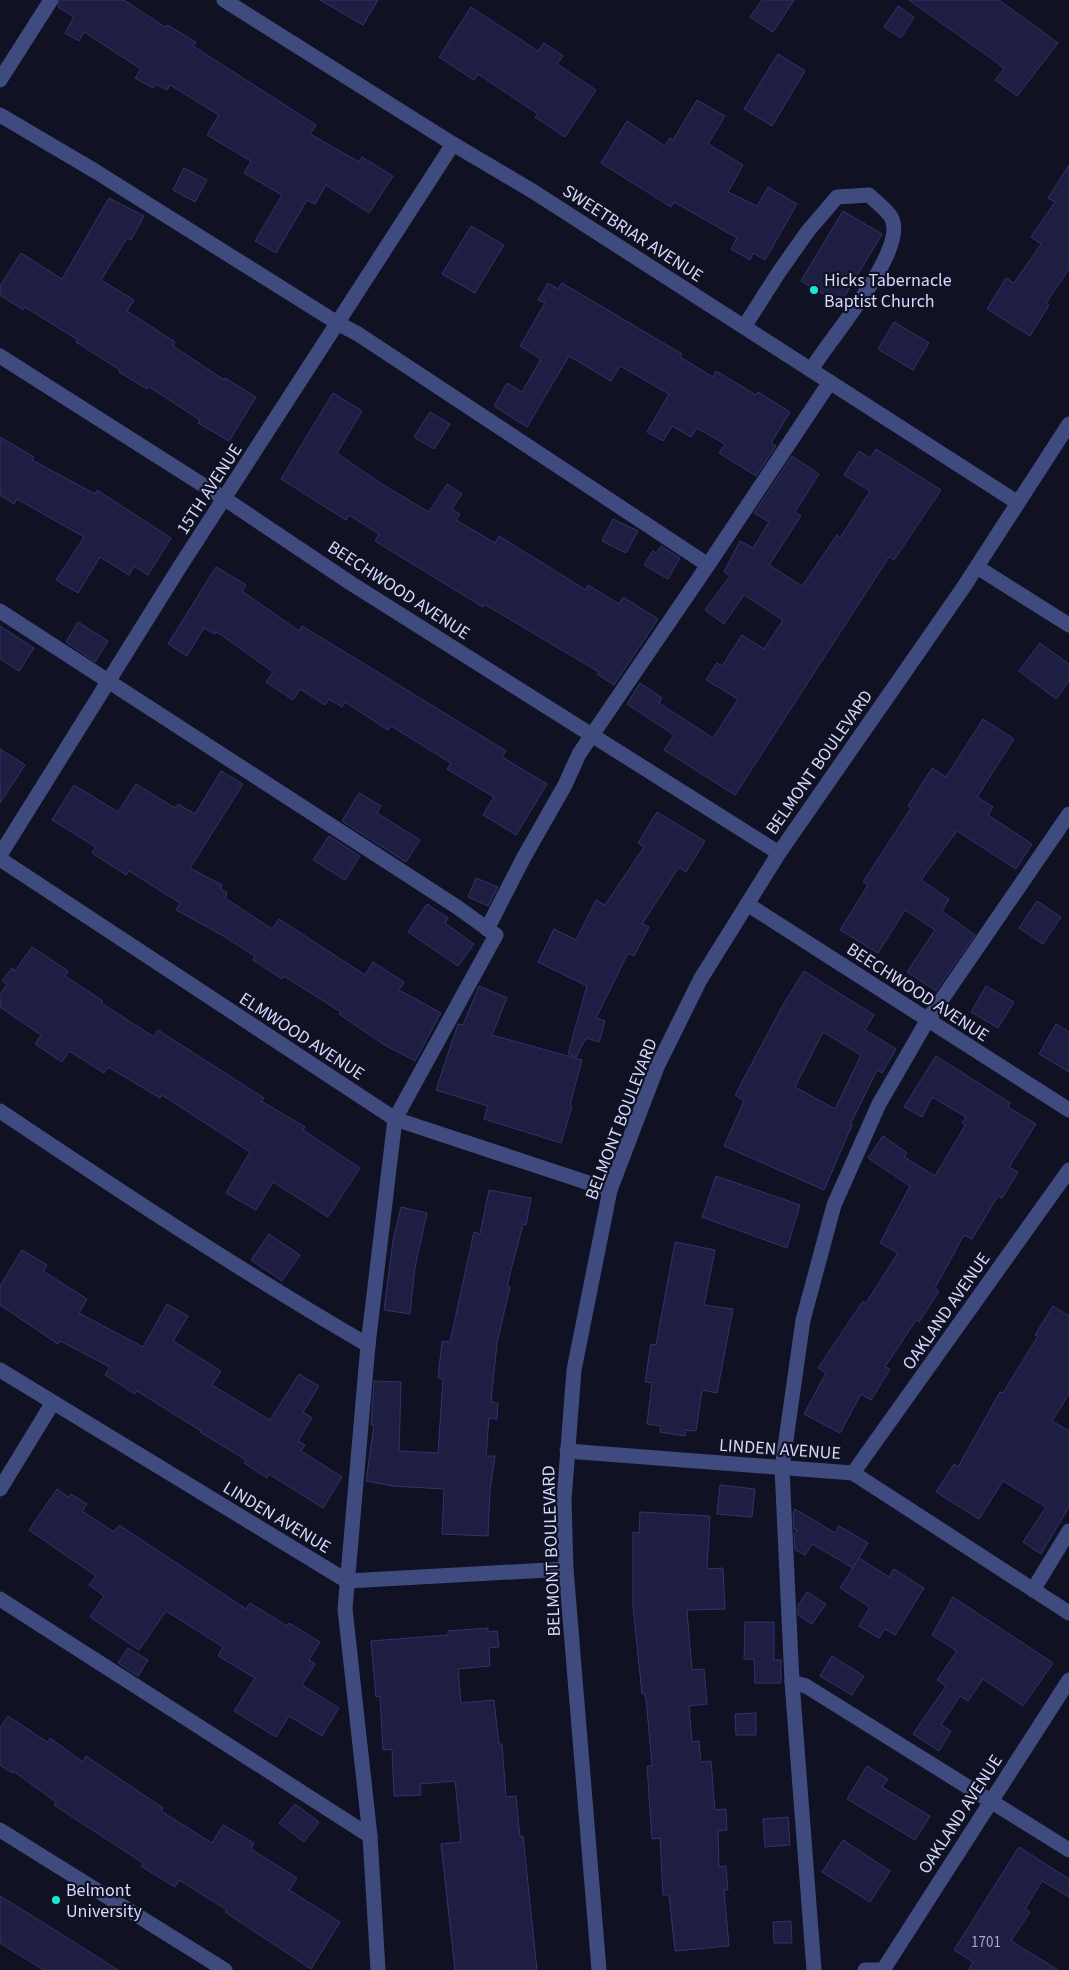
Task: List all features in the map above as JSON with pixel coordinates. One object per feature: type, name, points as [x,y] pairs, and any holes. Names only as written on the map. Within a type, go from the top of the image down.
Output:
[{"type":"street","points":[[0,80],[51,0]]},
{"type":"street","name":"SWEETBRIAR AVENUE","points":[[224,0],[453,144],[534,192],[1018,503]]},
{"type":"street","points":[[0,115],[95,171],[339,324],[358,334],[708,565]]},
{"type":"street","name":"15TH AVENUE","points":[[0,857],[108,682],[453,144]]},
{"type":"street","points":[[744,327],[808,231],[837,197],[869,195],[892,218],[894,241],[884,262],[866,291],[812,370]]},
{"type":"street","name":"BEECHWOOD AVENUE","points":[[0,356],[225,499],[352,584],[779,853]]},
{"type":"street","points":[[487,928],[565,785],[579,754],[830,382]]},
{"type":"street","name":"BELMONT BOULEVARD","points":[[598,1970],[566,1569],[564,1500],[574,1370],[610,1190],[657,1067],[700,980],[779,853],[977,567],[1069,424]]},
{"type":"street","points":[[977,567],[1069,625]]},
{"type":"street","points":[[0,611],[457,907],[496,935],[395,1119],[368,1344],[345,1609],[370,1836],[378,1970]]},
{"type":"street","points":[[814,1970],[792,1682],[782,1468],[802,1320],[834,1205],[879,1104],[927,1021],[1069,814]]},
{"type":"street","name":"ELMWOOD AVENUE","points":[[0,857],[395,1119],[610,1190]]},
{"type":"street","name":"BEECHWOOD AVENUE","points":[[747,904],[927,1021],[1069,1110]]},
{"type":"street","points":[[0,1111],[285,1297],[368,1344]]},
{"type":"street","name":"OAKLAND AVENUE","points":[[853,1473],[1069,1170]]},
{"type":"street","name":"LINDEN AVENUE","points":[[0,1370],[52,1404],[347,1581]]},
{"type":"street","points":[[0,1489],[52,1404]]},
{"type":"street","name":"LINDEN AVENUE","points":[[567,1451],[853,1473],[1069,1613]]},
{"type":"street","points":[[1032,1590],[1069,1531]]},
{"type":"street","points":[[347,1581],[566,1569]]},
{"type":"street","points":[[0,1599],[370,1836]]},
{"type":"street","name":"OAKLAND AVENUE","points":[[883,1970],[1069,1680]]},
{"type":"street","points":[[792,1682],[806,1686],[1069,1850]]},
{"type":"street","points":[[0,1830],[225,1970]]},
{"type":"street","points":[[865,1970],[883,1970]]},
{"type":"building","points":[[60,0],[124,0],[165,27],[167,25],[196,42],[193,46],[316,125],[310,134],[359,162],[362,157],[393,176],[369,213],[326,185],[315,204],[307,200],[276,253],[255,241],[282,195],[244,173],[251,161],[207,135],[219,115],[170,85],[167,90],[156,84],[153,88],[135,78],[141,69],[84,32],[79,41],[65,33],[74,17],[58,7]]},
{"type":"building","points":[[320,0],[378,0],[363,25]]},
{"type":"building","points":[[762,0],[794,0],[773,32],[750,17]]},
{"type":"building","points":[[909,0],[999,0],[1058,43],[1017,96],[995,80],[1004,69],[999,64]]},
{"type":"building","points":[[898,6],[914,17],[901,38],[884,27]]},
{"type":"building","points":[[471,7],[538,51],[544,43],[563,56],[557,64],[596,90],[565,137],[535,117],[538,114],[478,74],[474,80],[439,57]]},
{"type":"building","points":[[778,54],[805,71],[772,126],[744,109]]},
{"type":"building","points":[[697,100],[725,116],[708,144],[743,165],[728,192],[757,206],[768,187],[797,204],[765,260],[753,253],[750,260],[731,249],[737,238],[674,202],[671,207],[601,163],[627,121],[665,146],[670,138],[673,140]]},
{"type":"building","points":[[1069,165],[1069,269],[1046,303],[1049,305],[1030,336],[987,309],[1006,278],[1014,283],[1041,244],[1031,237],[1055,202],[1048,198]]},
{"type":"building","points":[[184,168],[207,180],[195,202],[173,190]]},
{"type":"building","points":[[109,198],[144,216],[131,240],[127,238],[101,280],[134,300],[127,311],[175,342],[173,346],[224,380],[225,378],[256,397],[229,441],[198,423],[200,420],[148,386],[147,389],[119,372],[120,370],[76,342],[78,340],[25,307],[23,310],[0,295],[0,286],[21,253],[62,279]]},
{"type":"building","points":[[843,211],[882,234],[840,304],[801,281]]},
{"type":"building","points":[[471,226],[504,245],[475,293],[442,274]]},
{"type":"building","points":[[548,283],[558,289],[562,283],[682,354],[680,357],[713,377],[716,371],[756,395],[758,392],[790,412],[771,443],[776,446],[756,476],[719,453],[725,444],[697,428],[691,437],[672,426],[663,441],[647,432],[669,394],[620,366],[611,381],[569,356],[527,427],[494,406],[507,383],[522,392],[541,359],[520,346],[545,303],[538,300]]},
{"type":"building","points":[[894,322],[929,343],[913,370],[878,349]]},
{"type":"building","points":[[333,393],[362,411],[337,453],[380,483],[429,512],[447,484],[462,494],[452,509],[460,514],[456,520],[495,543],[499,536],[586,590],[588,585],[619,604],[623,597],[658,619],[614,685],[597,674],[599,672],[484,604],[483,607],[375,541],[379,534],[349,515],[346,520],[281,479]]},
{"type":"building","points":[[430,412],[450,424],[434,449],[414,437]]},
{"type":"building","points":[[0,437],[34,457],[32,460],[95,494],[97,490],[171,538],[148,575],[134,566],[129,575],[100,557],[78,593],[56,580],[84,537],[17,499],[14,504],[0,495]]},
{"type":"building","points":[[876,449],[941,490],[894,560],[889,557],[735,795],[664,750],[674,735],[627,704],[640,683],[662,698],[659,703],[713,738],[738,699],[706,680],[717,663],[722,666],[742,635],[764,649],[783,620],[744,595],[724,624],[705,610],[730,576],[724,572],[740,541],[753,548],[769,522],[754,513],[792,456],[819,474],[795,512],[801,516],[769,565],[802,586],[837,535],[840,538],[870,491],[844,475],[859,451],[870,458]]},
{"type":"building","points":[[613,519],[638,531],[626,553],[602,541]]},
{"type":"building","points":[[661,546],[680,558],[668,579],[644,565],[653,551],[656,553]]},
{"type":"building","points":[[216,567],[246,585],[242,591],[299,631],[302,626],[506,751],[502,757],[547,784],[516,835],[483,815],[494,797],[447,769],[451,763],[391,726],[388,730],[345,702],[342,707],[329,699],[325,705],[300,689],[293,700],[266,682],[273,672],[217,632],[215,634],[204,628],[187,656],[168,644]]},
{"type":"building","points":[[78,622],[108,641],[95,662],[66,642]]},
{"type":"building","points":[[0,626],[34,648],[19,671],[0,659]]},
{"type":"building","points":[[1040,643],[1069,664],[1069,681],[1056,699],[1019,671]]},
{"type":"building","points":[[983,719],[1014,739],[977,797],[993,807],[988,815],[1032,844],[1016,869],[957,831],[921,880],[949,899],[942,911],[975,935],[936,991],[907,972],[935,930],[905,910],[878,953],[840,930],[868,885],[863,882],[911,808],[908,806],[932,768],[946,777]]},
{"type":"building","points":[[0,749],[25,765],[0,803]]},
{"type":"building","points":[[221,771],[243,784],[190,868],[222,885],[221,889],[227,893],[225,898],[272,929],[279,919],[365,975],[373,962],[404,982],[399,990],[441,1013],[415,1061],[383,1044],[339,1014],[341,1012],[284,976],[282,979],[253,960],[255,956],[176,910],[180,903],[129,871],[126,875],[92,853],[96,847],[52,820],[74,785],[118,812],[136,784],[175,808],[178,804],[195,814]]},
{"type":"building","points":[[359,793],[381,806],[377,813],[420,840],[406,862],[342,821]]},
{"type":"building","points":[[657,812],[705,841],[686,872],[679,867],[642,924],[649,927],[634,956],[628,953],[596,1018],[605,1021],[599,1042],[586,1038],[576,1057],[568,1054],[587,986],[538,962],[554,929],[576,940],[596,900],[605,905],[644,847],[638,843]]},
{"type":"building","points":[[329,836],[360,856],[345,880],[313,860]]},
{"type":"building","points":[[476,878],[498,887],[488,906],[468,897]]},
{"type":"building","points":[[1037,901],[1061,917],[1043,944],[1019,928]]},
{"type":"building","points":[[427,904],[448,918],[445,923],[474,944],[458,966],[408,932]]},
{"type":"building","points":[[32,947],[68,971],[65,976],[103,1001],[101,1003],[154,1037],[158,1030],[264,1098],[261,1101],[305,1127],[303,1130],[360,1168],[328,1217],[273,1182],[256,1210],[226,1193],[250,1152],[162,1095],[160,1098],[108,1067],[104,1073],[69,1051],[62,1062],[35,1044],[41,1035],[0,1007],[0,995],[7,984],[2,981],[12,968],[15,971]]},
{"type":"building","points":[[804,971],[874,1015],[865,1030],[896,1049],[882,1073],[877,1070],[850,1125],[852,1125],[824,1190],[724,1146],[744,1101],[735,1095],[783,1005]],"holes":[[[823,1032],[861,1055],[835,1109],[795,1087]]]},
{"type":"building","points":[[479,986],[507,998],[492,1035],[582,1060],[570,1105],[572,1106],[561,1143],[484,1119],[488,1106],[436,1090],[458,1024],[463,1025]]},
{"type":"building","points":[[986,986],[1014,1002],[998,1028],[971,1012]]},
{"type":"building","points":[[1056,1024],[1069,1032],[1069,1072],[1039,1054]]},
{"type":"building","points":[[936,1056],[1010,1103],[1008,1107],[1036,1124],[1009,1167],[1018,1172],[1002,1198],[998,1196],[972,1239],[964,1235],[935,1288],[939,1291],[919,1322],[916,1320],[885,1367],[890,1369],[871,1400],[861,1394],[840,1433],[804,1414],[826,1373],[818,1368],[863,1301],[866,1303],[898,1253],[880,1243],[910,1186],[868,1158],[883,1136],[907,1153],[904,1157],[935,1176],[965,1126],[962,1123],[966,1117],[932,1097],[922,1117],[904,1107]]},
{"type":"building","points":[[716,1176],[800,1205],[787,1248],[702,1217]]},
{"type":"building","points":[[489,1190],[531,1198],[526,1225],[523,1224],[507,1286],[510,1287],[497,1343],[491,1402],[498,1403],[497,1419],[489,1418],[486,1456],[495,1456],[490,1490],[488,1536],[442,1534],[444,1489],[393,1486],[366,1481],[374,1425],[371,1425],[374,1381],[401,1382],[399,1451],[438,1453],[443,1379],[438,1378],[442,1341],[450,1342],[474,1232],[480,1234]]},
{"type":"building","points":[[401,1207],[427,1213],[415,1267],[410,1314],[384,1310],[393,1241]]},
{"type":"building","points":[[269,1234],[300,1255],[282,1281],[251,1260]]},
{"type":"building","points":[[675,1242],[715,1250],[704,1305],[733,1309],[717,1393],[702,1390],[696,1431],[685,1430],[685,1436],[660,1432],[661,1426],[647,1424],[652,1383],[645,1382],[651,1344],[656,1345]]},
{"type":"building","points":[[22,1250],[47,1265],[43,1271],[87,1299],[79,1313],[143,1347],[167,1304],[188,1316],[173,1341],[221,1371],[212,1385],[270,1420],[299,1374],[319,1386],[303,1412],[312,1418],[298,1441],[305,1445],[301,1451],[342,1477],[323,1508],[269,1474],[267,1478],[244,1463],[246,1460],[201,1431],[137,1391],[135,1394],[105,1375],[110,1367],[60,1341],[58,1344],[0,1305],[0,1286]]},
{"type":"building","points":[[1053,1306],[1069,1316],[1069,1394],[1052,1421],[1069,1431],[1069,1507],[1041,1554],[1023,1542],[1046,1507],[1003,1481],[979,1519],[936,1492],[954,1464],[958,1467],[1000,1392],[1003,1393],[1038,1336],[1035,1335]]},
{"type":"building","points":[[720,1485],[755,1489],[752,1517],[717,1514]]},
{"type":"building","points":[[57,1489],[68,1497],[71,1494],[87,1504],[82,1511],[114,1532],[119,1525],[246,1609],[250,1603],[287,1626],[289,1623],[320,1642],[309,1660],[315,1664],[302,1685],[339,1708],[322,1736],[289,1716],[276,1737],[234,1711],[255,1678],[218,1656],[223,1647],[166,1611],[139,1650],[90,1617],[104,1596],[89,1585],[96,1576],[29,1530]]},
{"type":"building","points":[[795,1509],[835,1533],[839,1526],[868,1543],[853,1568],[812,1544],[805,1555],[795,1550],[794,1534],[797,1530],[794,1529],[793,1513]]},
{"type":"building","points":[[640,1512],[710,1516],[707,1569],[723,1568],[725,1609],[687,1610],[692,1670],[704,1669],[707,1704],[689,1706],[692,1742],[699,1741],[701,1762],[711,1761],[715,1810],[726,1809],[727,1830],[718,1831],[719,1867],[726,1866],[728,1890],[724,1890],[729,1946],[675,1951],[669,1895],[663,1895],[660,1838],[652,1839],[647,1766],[652,1766],[647,1709],[645,1694],[642,1694],[633,1606],[633,1532],[639,1533]]},
{"type":"building","points":[[859,1558],[889,1577],[894,1569],[924,1588],[895,1635],[885,1629],[879,1638],[859,1626],[870,1607],[840,1588]]},
{"type":"building","points":[[807,1592],[826,1604],[812,1624],[798,1615],[798,1605]]},
{"type":"building","points":[[953,1597],[1053,1663],[1023,1706],[983,1679],[968,1701],[960,1696],[941,1725],[951,1731],[939,1751],[913,1734],[946,1686],[937,1680],[957,1651],[932,1635]]},
{"type":"building","points":[[745,1622],[774,1622],[774,1660],[781,1660],[781,1683],[755,1683],[754,1659],[744,1659]]},
{"type":"building","points":[[488,1628],[488,1632],[497,1631],[499,1647],[489,1648],[490,1666],[458,1669],[461,1703],[494,1700],[499,1744],[502,1744],[506,1797],[516,1796],[520,1837],[523,1836],[537,1970],[455,1970],[441,1844],[461,1842],[455,1781],[420,1784],[421,1795],[394,1796],[392,1749],[383,1750],[380,1696],[376,1697],[371,1641],[448,1635],[448,1631]]},
{"type":"building","points":[[128,1648],[148,1660],[138,1676],[118,1663]]},
{"type":"building","points":[[832,1656],[864,1676],[852,1695],[820,1676]]},
{"type":"building","points":[[756,1713],[756,1735],[736,1735],[735,1714]]},
{"type":"building","points":[[8,1716],[47,1742],[50,1738],[83,1762],[86,1756],[163,1808],[161,1811],[212,1843],[223,1825],[254,1843],[251,1849],[297,1878],[289,1890],[340,1922],[311,1969],[225,1912],[227,1910],[179,1880],[175,1887],[141,1866],[143,1863],[54,1805],[56,1802],[13,1771],[12,1773],[0,1765],[0,1728]]},
{"type":"building","points":[[867,1766],[888,1779],[882,1787],[930,1816],[915,1840],[847,1799]]},
{"type":"building","points":[[295,1804],[319,1822],[304,1842],[279,1823]]},
{"type":"building","points":[[788,1817],[790,1845],[765,1847],[763,1819]]},
{"type":"building","points":[[843,1840],[890,1871],[870,1902],[822,1872]]},
{"type":"building","points":[[1019,1847],[1069,1879],[1069,1897],[1042,1881],[1025,1909],[1030,1912],[1011,1941],[1058,1970],[968,1970],[973,1962],[954,1950]]},
{"type":"building","points":[[0,1896],[118,1970],[44,1970],[0,1943]]},
{"type":"building","points":[[791,1921],[792,1943],[774,1943],[773,1922]]},
{"type":"place","name":"Hicks Tabernacle Baptist Church","points":[[814,290]]},
{"type":"place","name":"Belmont University","points":[[56,1900]]}]
